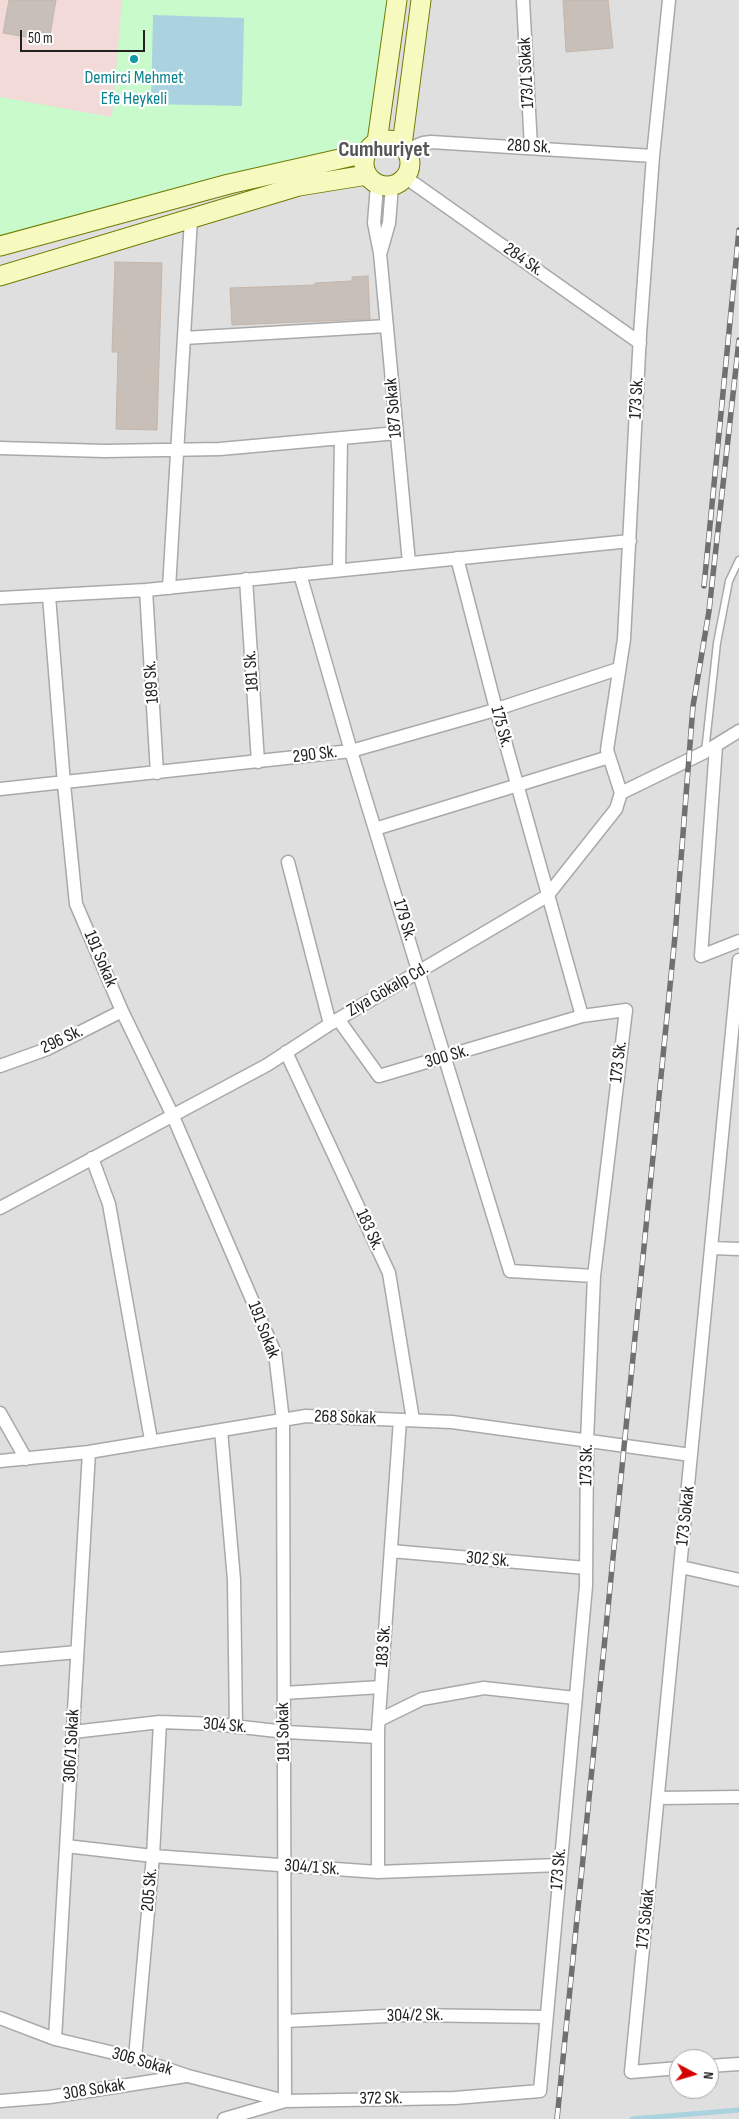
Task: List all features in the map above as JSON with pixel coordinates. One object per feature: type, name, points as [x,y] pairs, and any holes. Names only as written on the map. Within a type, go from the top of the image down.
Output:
[{"type":"main road","points":[[385,181],[364,168],[371,148],[397,0]]},
{"type":"main road","points":[[0,276],[299,186],[385,181],[410,162],[404,148],[421,0]]},
{"type":"main road","points":[[0,246],[371,148],[385,140],[404,148]]},
{"type":"street","name":"173/1 Sokak","points":[[523,0],[531,147]]},
{"type":"street","name":"173 Sk.","points":[[621,793],[607,750],[624,639],[640,343],[653,156],[669,0]]},
{"type":"street","name":"280 Sk.","points":[[404,148],[431,142],[653,156]]},
{"type":"street","name":"187 Sokak","points":[[385,181],[374,224],[380,253],[408,563]]},
{"type":"street","name":"284 Sk.","points":[[385,181],[640,343]]},
{"type":"street","points":[[169,588],[191,219]]},
{"type":"street","points":[[184,338],[387,326]]},
{"type":"street","points":[[0,448],[220,449],[396,433]]},
{"type":"street","points":[[338,570],[341,438]]},
{"type":"street","points":[[0,598],[169,588],[630,540]]},
{"type":"street","name":"175 Sk.","points":[[457,558],[547,896]]},
{"type":"street","name":"179 Sk.","points":[[300,574],[351,751],[510,1271],[594,1276]]},
{"type":"street","name":"181 Sk.","points":[[246,579],[258,762]]},
{"type":"street","name":"189 Sk.","points":[[146,590],[157,773]]},
{"type":"street","name":"191 Sokak","points":[[49,596],[76,904],[122,1011],[172,1114],[275,1353],[283,1421],[284,1693],[286,1732],[284,1866],[285,2102]]},
{"type":"street","name":"290 Sk.","points":[[0,789],[64,784],[351,751],[496,709],[618,669]]},
{"type":"street","points":[[621,793],[710,749],[739,731]]},
{"type":"street","points":[[710,749],[701,956],[739,941]]},
{"type":"street","points":[[375,829],[609,757]]},
{"type":"street","name":"Ziya Gökalp Cd.","points":[[0,1208],[286,1052],[547,896],[616,809],[621,793]]},
{"type":"street","name":"300 Sk.","points":[[288,862],[334,1022],[379,1076],[582,1016]]},
{"type":"street","points":[[547,896],[582,1016]]},
{"type":"street","name":"173 Sokak","points":[[669,2069],[631,2072],[739,960]]},
{"type":"street","name":"173 Sk.","points":[[540,2091],[586,1568],[587,1440],[594,1276],[626,1010],[582,1016]]},
{"type":"street","name":"296 Sk.","points":[[0,1066],[47,1048],[122,1011]]},
{"type":"street","name":"183 Sk.","points":[[286,1052],[389,1273],[406,1420],[391,1552],[381,1687],[378,1737],[378,1872]]},
{"type":"street","points":[[92,1158],[109,1204],[152,1440]]},
{"type":"street","points":[[712,1248],[739,1249]]},
{"type":"street","points":[[0,1413],[26,1459]]},
{"type":"street","name":"268 Sokak","points":[[0,1461],[88,1452],[306,1416],[452,1422],[692,1455]]},
{"type":"street","points":[[221,1430],[234,1580],[236,1727]]},
{"type":"street","name":"306/1 Sokak","points":[[55,2040],[88,1452]]},
{"type":"street","name":"302 Sk.","points":[[391,1552],[586,1568]]},
{"type":"street","points":[[680,1567],[739,1580]]},
{"type":"street","points":[[0,1659],[77,1652]]},
{"type":"street","points":[[284,1693],[381,1687]]},
{"type":"street","points":[[379,1720],[422,1699],[484,1688],[575,1698]]},
{"type":"street","name":"304 Sk.","points":[[73,1732],[160,1722],[378,1737]]},
{"type":"street","name":"205 Sk.","points":[[135,2058],[153,1856],[160,1722]]},
{"type":"street","points":[[658,1798],[739,1797]]},
{"type":"street","name":"304/1 Sk.","points":[[66,1846],[153,1856],[378,1872],[559,1866]]},
{"type":"street","name":"304/2 Sk.","points":[[285,2021],[407,2015],[546,2017]]},
{"type":"street","name":"306 Sokak","points":[[0,2018],[55,2040],[135,2058],[188,2076],[285,2102]]},
{"type":"street","points":[[719,2065],[739,2064]]},
{"type":"street","name":"308 Sokak","points":[[0,2101],[50,2097],[188,2076]]},
{"type":"street","name":"372 Sk.","points":[[224,2119],[285,2102],[455,2098],[540,2091]]},
{"type":"lane","points":[[710,749],[717,643],[730,581],[739,560]]},
{"type":"shaded area","points":[[0,0],[739,0],[739,2119],[0,2119]]},
{"type":"shaded area","points":[[0,0],[122,0],[112,118],[0,97]]},
{"type":"green space","points":[[122,0],[397,0],[377,142],[0,246],[0,97],[112,117]]},
{"type":"water","points":[[153,15],[244,18],[242,106],[151,104]]},
{"type":"building","points":[[9,0],[56,0],[49,41],[3,33]]},
{"type":"building","points":[[563,0],[608,0],[613,48],[566,52]]},
{"type":"building","points":[[115,262],[162,263],[157,430],[116,429],[118,352],[112,352]]},
{"type":"building","points":[[368,276],[370,319],[232,325],[230,288],[315,285],[315,283],[352,281],[352,277]]},
{"type":"waterway","points":[[632,2119],[739,2110]]},
{"type":"railway","points":[[704,586],[739,230]]},
{"type":"railway","points":[[557,2119],[675,936],[693,706],[709,611],[739,340]]},
{"type":"place","name":"Demirci Mehmet Efe Heykeli","points":[[134,59]]},
{"type":"district","name":"Cumhuriyet","points":[[384,150]]}]
